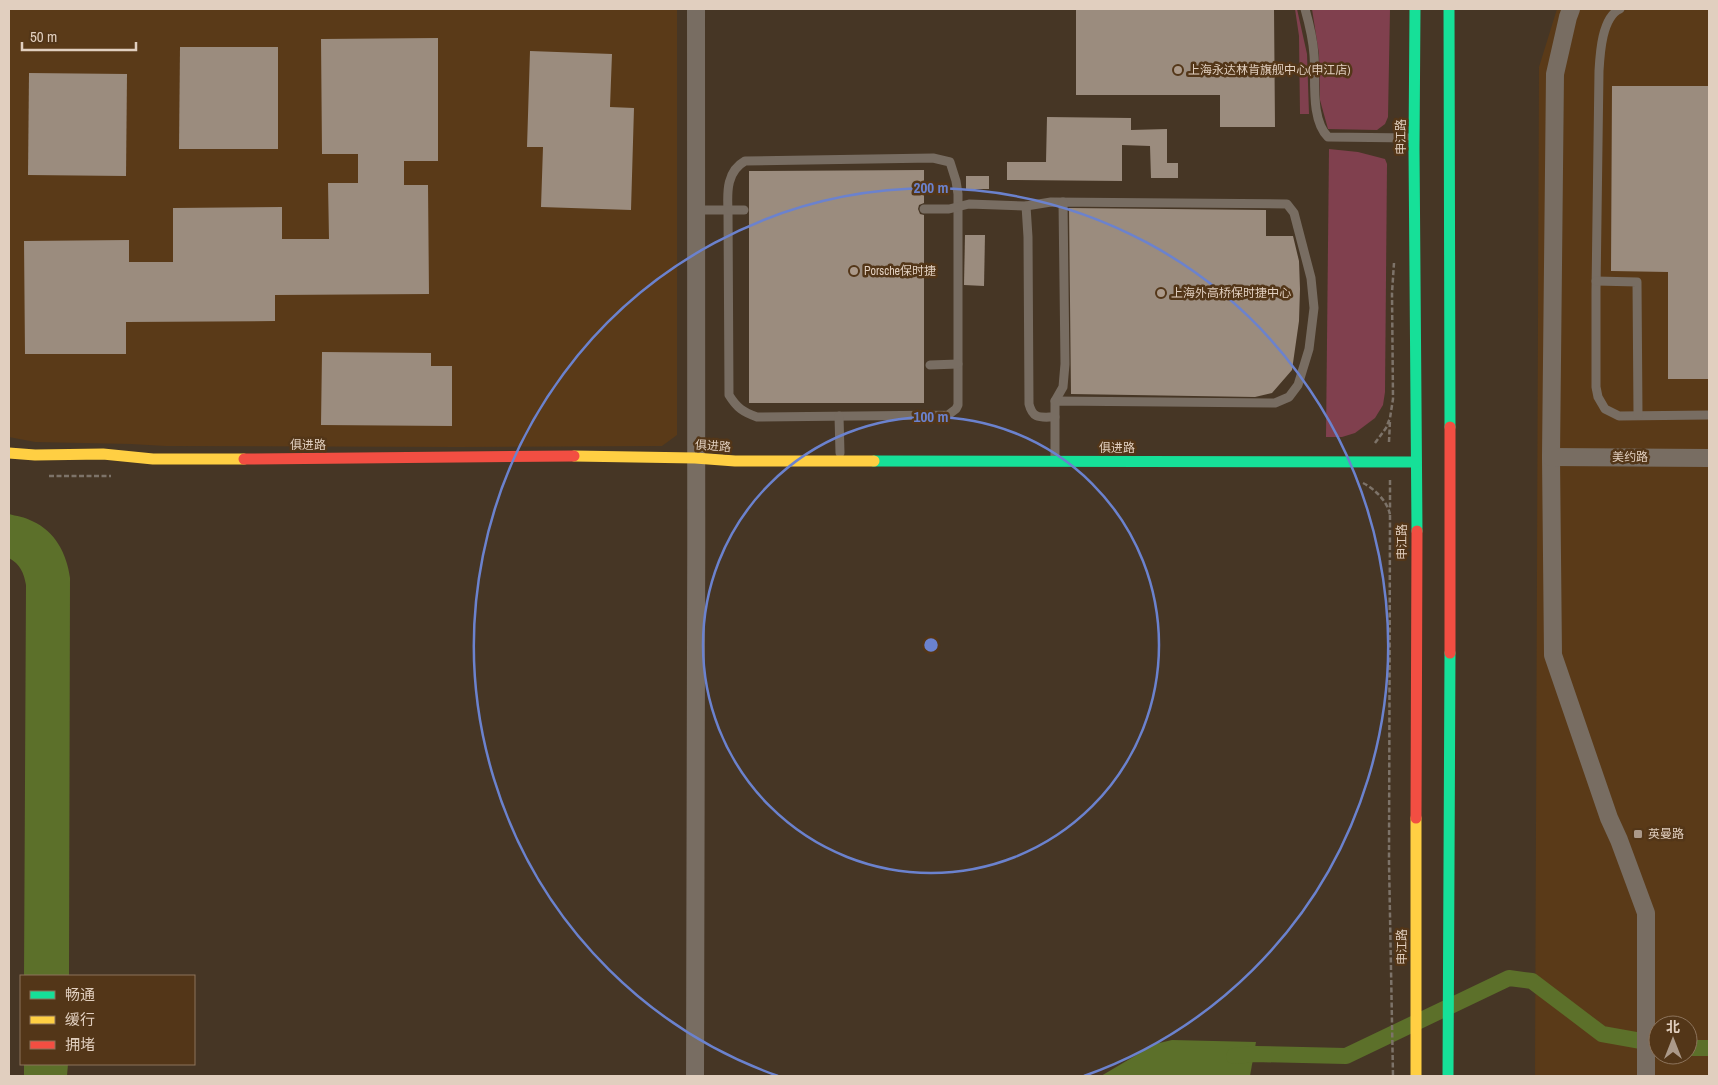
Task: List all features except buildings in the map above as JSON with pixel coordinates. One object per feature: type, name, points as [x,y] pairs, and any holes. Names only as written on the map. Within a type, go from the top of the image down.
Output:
[{"type":"main road","name":"申江路","points":[[1416,9],[1414,138],[1416,1076]]},
{"type":"main road","points":[[1448,1076],[1449,9]]},
{"type":"main road","name":"俱进路","points":[[9,453],[35,455],[103,454],[153,459],[373,459],[556,456],[696,458],[735,461],[1416,462]]},
{"type":"street","points":[[694,1076],[697,805],[696,9]]},
{"type":"street","points":[[1571,9],[1555,74],[1551,457],[1553,656],[1609,818],[1646,913],[1646,1076]]},
{"type":"street","name":"美约路","points":[[1551,457],[1709,458]]},
{"type":"lane","points":[[1305,9],[1309,21],[1314,54],[1317,110],[1322,131],[1328,137],[1414,138]]},
{"type":"lane","points":[[1620,9],[1609,19],[1601,43],[1599,71],[1596,388],[1605,410],[1619,416],[1709,415]]},
{"type":"lane","points":[[915,158],[933,158],[950,162],[956,181],[958,207],[958,405],[956,409],[948,414],[839,416],[757,417],[742,412],[729,395],[728,210],[727,193],[730,180],[736,166],[746,162],[915,158]]},
{"type":"lane","points":[[924,209],[958,207],[969,204],[1026,206],[1051,202],[1286,204],[1294,213],[1311,278],[1314,308],[1309,349],[1298,385],[1288,397],[1275,403],[1055,401]]},
{"type":"lane","points":[[1055,462],[1055,401],[1063,387],[1065,364],[1063,202]]},
{"type":"lane","points":[[1026,206],[1028,237],[1029,404],[1031,413],[1036,417],[1055,417]]},
{"type":"lane","points":[[696,210],[744,210]]},
{"type":"lane","points":[[1596,281],[1637,282],[1638,415]]},
{"type":"lane","points":[[930,365],[958,364]]},
{"type":"lane","points":[[839,416],[840,453]]},
{"type":"path","points":[[1390,418],[1388,462],[1390,483],[1389,862],[1393,992],[1393,1076]]},
{"type":"shaded area","points":[[9,9],[677,9],[677,435],[662,446],[458,447],[166,446],[35,442],[9,437]]},
{"type":"shaded area","points":[[1295,9],[1297,9],[1307,54],[1309,114],[1300,114],[1299,36]]},
{"type":"shaded area","points":[[1312,9],[1390,9],[1388,117],[1385,124],[1377,130],[1328,129],[1320,100],[1319,54]]},
{"type":"shaded area","points":[[1557,9],[1709,9],[1709,1076],[1535,1076],[1539,67]]},
{"type":"shaded area","points":[[1329,149],[1358,152],[1385,159],[1387,164],[1385,392],[1383,405],[1375,418],[1355,433],[1342,437],[1326,437]]},
{"type":"shaded area","points":[[9,514],[40,525],[53,537],[63,552],[70,578],[69,975],[24,975],[26,585],[21,569],[9,558]]},
{"type":"shaded area","points":[[1172,1040],[1256,1042],[1250,1076],[1101,1076],[1155,1044]]},
{"type":"shaded area","points":[[24,1065],[68,1065],[67,1076],[24,1076]]},
{"type":"waterway","points":[[1234,1056],[1255,1054],[1346,1056],[1509,978],[1532,981],[1602,1034],[1648,1042]]},
{"type":"waterway","points":[[1698,1048],[1709,1048]]},
{"type":"traffic: fast","points":[[1415,9],[1414,148],[1417,531]]},
{"type":"traffic: fast","points":[[1449,9],[1450,427]]},
{"type":"traffic: fast","points":[[874,461],[1416,462]]},
{"type":"traffic: fast","points":[[1448,1076],[1450,653]]},
{"type":"traffic: slow","points":[[9,453],[35,455],[103,454],[153,459],[244,459]]},
{"type":"traffic: slow","points":[[574,456],[695,458],[735,461],[874,461]]},
{"type":"traffic: slow","points":[[1416,818],[1416,1076]]},
{"type":"traffic: jam","points":[[1450,427],[1450,653]]},
{"type":"traffic: jam","points":[[244,459],[574,456]]},
{"type":"traffic: jam","points":[[1416,818],[1417,531]]},
{"type":"place","name":"上海永达林肯旗舰中心(申江店)","points":[[1178,70]]},
{"type":"place","name":"Porsche保时捷","points":[[854,271]]},
{"type":"place","name":"上海外高桥保时捷中心","points":[[1161,293]]},
{"type":"place","name":"英曼路","points":[[1638,834]]}]
